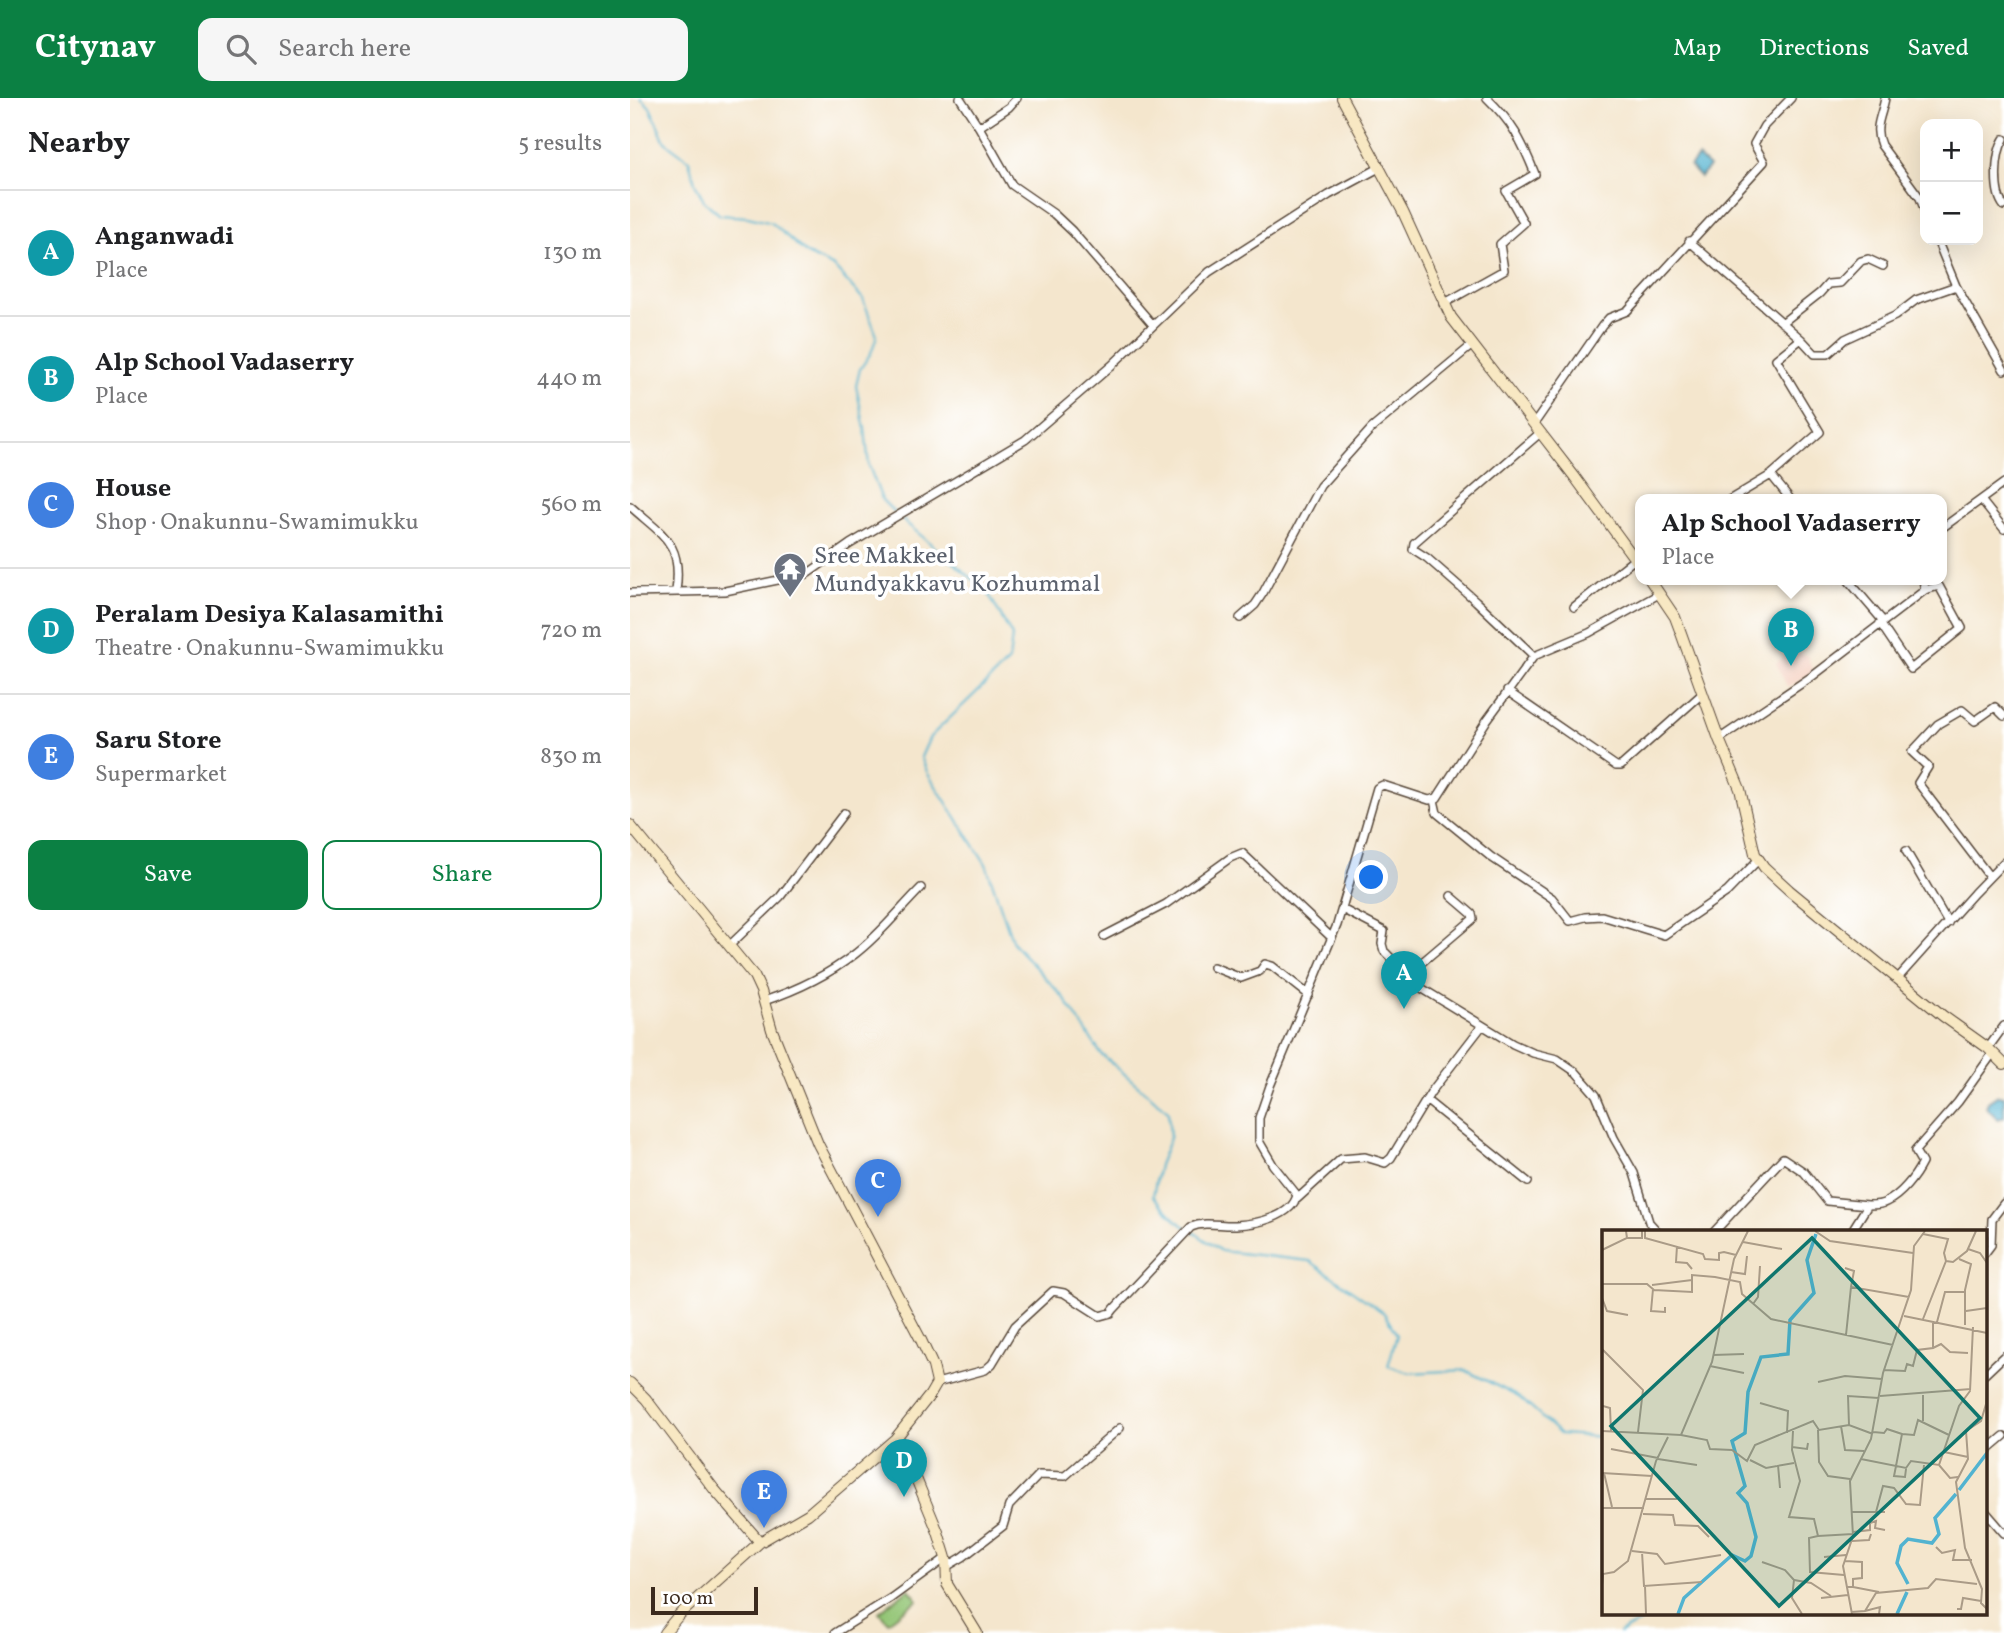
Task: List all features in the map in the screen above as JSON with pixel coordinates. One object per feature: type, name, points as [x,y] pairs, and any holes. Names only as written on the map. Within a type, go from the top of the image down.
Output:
[{"type":"main road","points":[[1342,98],[1403,212],[1444,304],[1471,346],[1541,433],[1635,558]]},
{"type":"main road","points":[[1655,585],[1675,617],[1740,789],[1750,836],[1759,859],[1789,890],[1943,1016],[1990,1050],[2004,1065]]},
{"type":"main road","points":[[630,825],[754,976],[776,1041],[818,1144],[921,1340],[933,1366],[937,1383],[894,1439],[808,1514],[760,1542],[664,1633]]},
{"type":"main road","points":[[630,1383],[646,1399],[714,1489],[760,1542]]},
{"type":"main road","points":[[894,1439],[915,1476],[946,1563],[947,1584],[977,1633]]},
{"type":"street","points":[[960,98],[1012,185],[1072,230],[1153,325]]},
{"type":"street","points":[[979,127],[1009,107],[1017,98]]},
{"type":"street","points":[[1444,304],[1504,270],[1500,244],[1524,223],[1506,191],[1535,174],[1521,139],[1505,116],[1487,98]]},
{"type":"street","points":[[1534,424],[1609,318],[1627,311],[1764,162],[1754,144],[1764,126],[1791,98]]},
{"type":"street","points":[[1885,98],[1877,122],[1877,135],[1881,145],[1920,198]]},
{"type":"street","points":[[2004,139],[2000,145],[1996,171],[2000,202],[2004,206]]},
{"type":"street","points":[[630,593],[725,591],[807,573],[850,544],[1025,440],[1111,366],[1209,272],[1329,195],[1379,168]]},
{"type":"street","points":[[1689,241],[1815,354],[1828,354],[1845,339],[1895,316],[1916,300],[1956,286]]},
{"type":"street","points":[[1939,245],[1956,286],[2004,370]]},
{"type":"street","points":[[1782,323],[1828,284],[1840,283],[1861,261],[1868,259],[1883,266]]},
{"type":"street","points":[[1739,494],[1771,475],[1820,432],[1776,359],[1801,339]]},
{"type":"street","points":[[1240,618],[1255,606],[1263,593],[1320,486],[1371,429],[1471,346]]},
{"type":"street","points":[[1535,656],[1427,558],[1413,549],[1414,543],[1541,433]]},
{"type":"street","points":[[1771,475],[1786,494]]},
{"type":"street","points":[[1947,524],[2004,483]]},
{"type":"street","points":[[1982,500],[2004,528]]},
{"type":"street","points":[[630,506],[668,541],[677,554],[679,570],[676,591]]},
{"type":"street","points":[[1574,607],[1635,564]]},
{"type":"street","points":[[1719,739],[1814,675],[1882,622],[1925,590],[1939,586],[1962,628],[1911,669],[1882,622],[1852,585]]},
{"type":"street","points":[[1924,585],[1925,590]]},
{"type":"street","points":[[1659,594],[1589,633],[1535,656],[1507,691],[1434,800],[1437,813],[1491,857],[1552,898],[1570,921],[1585,916],[1601,916],[1664,936],[1727,892],[1759,859]]},
{"type":"street","points":[[1507,691],[1621,766],[1703,693]]},
{"type":"street","points":[[1989,876],[1918,783],[1928,767],[1912,752],[1938,724],[1962,710],[1975,721],[1995,708],[2004,716]]},
{"type":"street","points":[[937,1383],[985,1370],[992,1364],[1015,1326],[1053,1292],[1064,1293],[1100,1316],[1111,1313],[1189,1229],[1207,1223],[1236,1226],[1279,1216],[1292,1208],[1297,1195],[1273,1165],[1259,1141],[1259,1118],[1270,1086],[1332,938],[1377,789],[1383,785],[1434,800]]},
{"type":"street","points":[[730,945],[780,897],[844,813]]},
{"type":"street","points":[[1906,851],[1948,923]]},
{"type":"street","points":[[1104,936],[1166,904],[1230,858],[1242,853],[1332,938]]},
{"type":"street","points":[[1898,978],[2004,862]]},
{"type":"street","points":[[764,1001],[796,991],[856,954],[921,888]]},
{"type":"street","points":[[1407,975],[1473,919],[1472,914],[1451,896]]},
{"type":"street","points":[[1342,909],[1384,931],[1384,951],[1418,986],[1533,1054],[1557,1059],[1576,1072],[1596,1095],[1614,1138],[1634,1173],[1649,1222],[1656,1230]]},
{"type":"street","points":[[1213,967],[1241,978],[1260,971],[1265,964],[1272,966],[1309,995]]},
{"type":"street","points":[[1296,1199],[1341,1159],[1365,1157],[1385,1163],[1391,1158],[1426,1100],[1482,1026]]},
{"type":"street","points":[[1716,1230],[1783,1158],[1804,1172],[1827,1201],[1868,1205],[1885,1203],[1917,1173],[1922,1163],[1915,1151],[1958,1102],[2004,1026]]},
{"type":"street","points":[[1426,1100],[1528,1181]]},
{"type":"street","points":[[1986,1252],[1991,1245],[1992,1219],[2004,1202]]},
{"type":"street","points":[[1852,1230],[1868,1205]]},
{"type":"street","points":[[1986,1373],[2004,1356]]},
{"type":"street","points":[[835,1633],[946,1563],[974,1550],[1003,1526],[1009,1506],[1039,1475],[1065,1476],[1120,1428]]},
{"type":"street","points":[[1986,1451],[2004,1436]]},
{"type":"street","points":[[1986,1512],[2004,1533]]},
{"type":"shaded area","points":[[1790,651],[1807,655],[1813,672],[1788,688],[1776,663]]},
{"type":"green space","points":[[909,1589],[918,1600],[888,1622],[879,1612]]},
{"type":"water","points":[[1698,157],[1709,167],[1700,177],[1690,166]]},
{"type":"water","points":[[1998,1095],[2004,1096],[2004,1117],[1998,1119],[1986,1107],[1988,1102]]},
{"type":"waterway","points":[[641,98],[650,107],[665,142],[689,160],[695,183],[704,201],[720,215],[748,217],[772,223],[807,254],[834,267],[863,299],[877,336],[871,353],[860,369],[856,386],[869,466],[882,500],[895,513]]},
{"type":"waterway","points":[[899,517],[987,591],[1012,636],[1009,661],[930,737],[921,757],[928,774],[986,864],[1013,943],[1064,998],[1101,1054],[1168,1111],[1170,1138],[1159,1165],[1153,1196],[1187,1228]]},
{"type":"waterway","points":[[1192,1231],[1221,1251],[1310,1261],[1384,1313],[1397,1335],[1388,1366],[1410,1373],[1465,1370],[1519,1397],[1560,1434],[1602,1437]]},
{"type":"waterway","points":[[1619,1633],[1652,1616]]},
{"type":"place","name":"Sree Makkeel Mundyakkavu Kozhummal","points":[[790,599]]},
{"type":"place","name":"Alp School Vadaserry","points":[[1791,666]]},
{"type":"place","name":"Anganwadi","points":[[1404,1009]]},
{"type":"place","name":"House","points":[[878,1217]]},
{"type":"place","name":"Peralam Desiya Kalasamithi","points":[[904,1497]]},
{"type":"place","name":"Saru Store","points":[[764,1528]]}]
